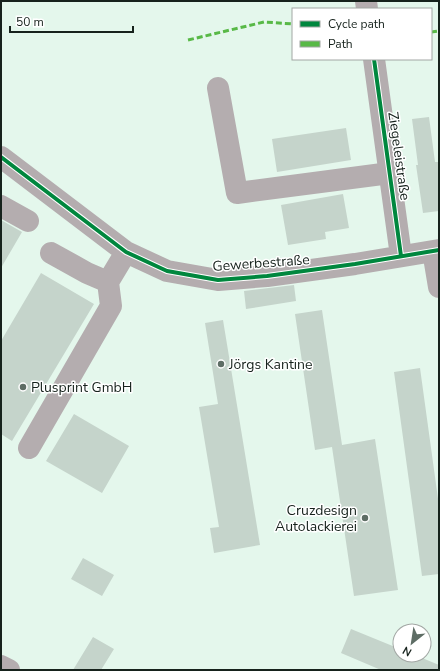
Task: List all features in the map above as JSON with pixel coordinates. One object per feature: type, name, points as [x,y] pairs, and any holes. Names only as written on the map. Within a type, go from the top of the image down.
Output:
[{"type":"street","name":"Ziegeleistraße","points":[[374,60],[401,256]]},
{"type":"street","points":[[218,88],[237,193],[390,173]]},
{"type":"street","name":"Gewerbestraße","points":[[1,157],[126,252],[167,271],[218,280],[267,276],[436,251]]},
{"type":"street","points":[[1,206],[28,222]]},
{"type":"street","points":[[436,251],[439,287]]},
{"type":"street","points":[[29,448],[111,306],[108,282],[126,252]]},
{"type":"street","points":[[51,253],[87,273],[108,282]]},
{"type":"street","points":[[1,666],[8,670]]},
{"type":"building","points":[[429,117],[435,162],[439,162],[439,211],[423,213],[416,165],[418,165],[412,119]]},
{"type":"building","points":[[346,128],[351,160],[277,172],[272,139]]},
{"type":"building","points":[[343,194],[349,228],[325,232],[326,239],[288,245],[281,205]]},
{"type":"building","points":[[1,220],[22,232],[1,268]]},
{"type":"building","name":"Plusprint GmbH","points":[[41,273],[94,304],[12,441],[1,434],[1,341]]},
{"type":"building","points":[[294,285],[296,301],[246,309],[244,291]]},
{"type":"building","name":"Cruzdesign Autolackierei","points":[[322,310],[342,445],[375,439],[398,590],[354,596],[332,447],[315,450],[295,314]]},
{"type":"building","points":[[223,320],[260,545],[214,553],[210,528],[219,527],[199,407],[218,404],[205,323]]},
{"type":"building","points":[[420,368],[439,506],[439,574],[422,576],[394,372]]},
{"type":"building","points":[[74,414],[129,446],[102,493],[46,461]]},
{"type":"building","points":[[83,558],[114,575],[102,596],[71,579]]},
{"type":"building","points":[[351,629],[392,646],[392,663],[432,662],[439,665],[439,670],[381,670],[341,653]]},
{"type":"building","points":[[93,637],[114,649],[101,670],[73,670]]},
{"type":"marked path","points":[[188,40],[264,22],[292,24]]},
{"type":"marked path","points":[[432,32],[439,31]]},
{"type":"cycle path","points":[[374,60],[401,256]]},
{"type":"cycle path","points":[[1,157],[126,252],[167,271],[218,280],[267,276],[355,264],[439,250]]},
{"type":"place","name":"Jörgs Kantine","points":[[221,364]]},
{"type":"place","name":"Plusprint GmbH","points":[[23,387]]},
{"type":"place","name":"Cruzdesign Autolackierei","points":[[365,518]]}]
